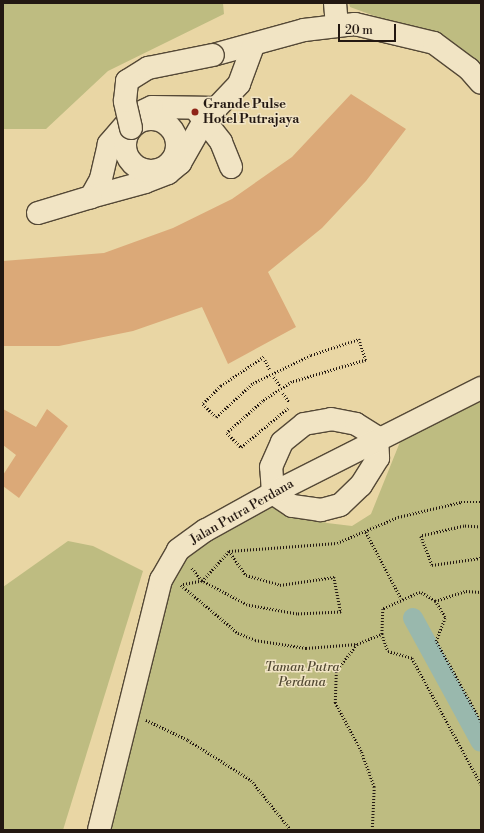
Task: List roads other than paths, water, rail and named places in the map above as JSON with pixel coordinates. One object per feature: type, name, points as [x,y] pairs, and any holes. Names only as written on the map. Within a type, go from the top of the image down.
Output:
[{"type":"street","points":[[131,128],[125,101],[127,81],[148,68],[253,46],[304,30],[334,10],[355,24],[434,43],[469,69],[481,83]]},
{"type":"street","points":[[38,213],[168,173],[183,158],[206,113],[239,84],[253,46]]},
{"type":"street","points":[[91,197],[101,179],[109,144],[134,116],[152,107],[206,113]]},
{"type":"street","points":[[206,113],[221,142],[231,168]]},
{"type":"street","name":"Jalan Putra Perdana","points":[[99,830],[161,580],[178,550],[206,530],[377,437],[481,388]]},
{"type":"street","points":[[331,419],[356,424],[377,437],[378,458],[361,486],[340,505],[321,510],[292,506],[273,493],[271,467],[282,442],[304,424],[331,419]]},
{"type":"waterway","points":[[413,618],[481,742]]},
{"type":"place","name":"Grande Pulse Hotel Putrajaya","points":[[195,112]]},
{"type":"park label","name":"Taman Putra Perdana","points":[[302,676]]}]
